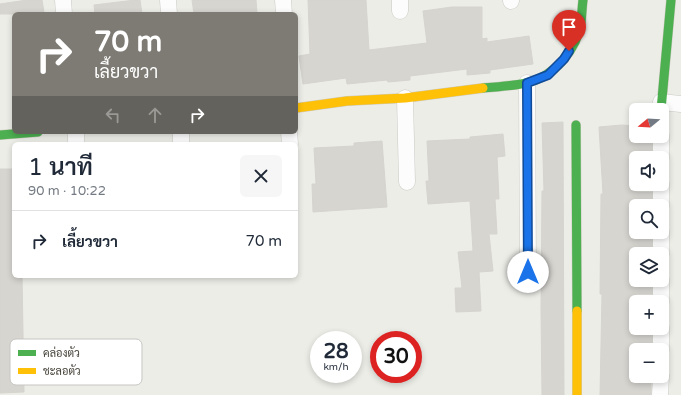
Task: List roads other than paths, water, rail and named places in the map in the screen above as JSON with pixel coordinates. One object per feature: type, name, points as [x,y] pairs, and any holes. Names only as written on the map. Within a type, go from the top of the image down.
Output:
[{"type":"street","points":[[63,0],[64,12]]},
{"type":"street","points":[[168,0],[169,12]]},
{"type":"street","points":[[283,0],[284,12]]},
{"type":"street","points":[[298,108],[348,101],[405,98],[527,83],[548,75],[564,59],[574,43],[581,23],[583,0]]},
{"type":"street","points":[[661,103],[671,0]]},
{"type":"street","points":[[527,83],[528,272]]},
{"type":"street","points":[[405,98],[407,182]]},
{"type":"street","points":[[669,105],[681,104]]},
{"type":"street","points":[[576,125],[577,395]]},
{"type":"street","points":[[0,135],[13,134]]},
{"type":"street","points":[[660,383],[660,395]]}]
